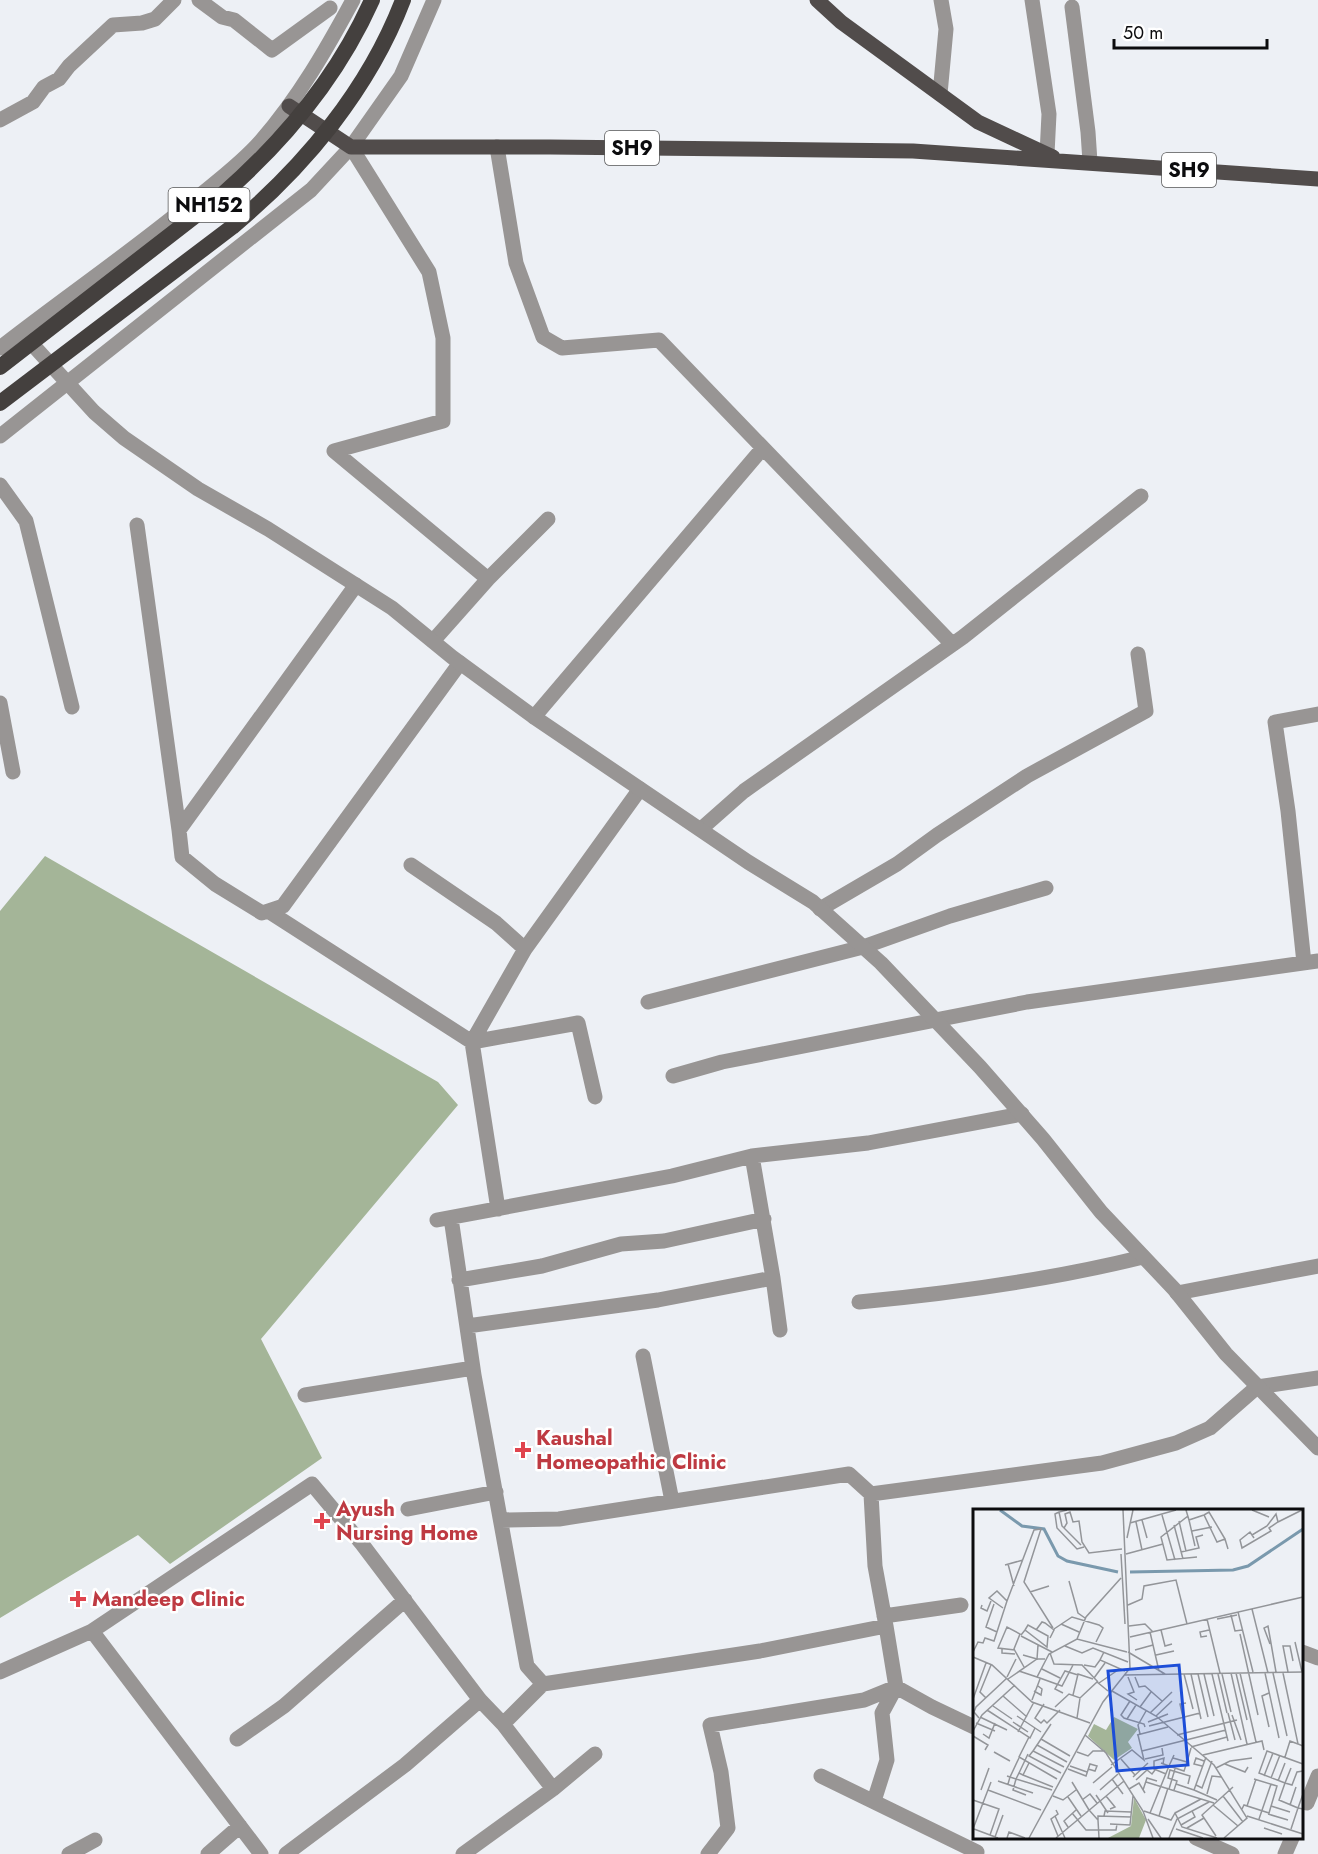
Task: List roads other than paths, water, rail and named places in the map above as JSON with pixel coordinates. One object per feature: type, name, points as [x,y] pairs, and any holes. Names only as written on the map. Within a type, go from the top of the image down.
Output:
[{"type":"highway","name":"NH152","points":[[0,367],[222,195],[253,168],[310,104],[342,56],[372,0]]},
{"type":"highway","name":"NH152","points":[[0,404],[265,200],[305,157],[359,86],[396,20],[404,0]]},
{"type":"main road","name":"SH9","points":[[817,0],[841,22],[978,122],[1054,157]]},
{"type":"main road","points":[[289,106],[351,147]]},
{"type":"main road","name":"SH9","points":[[351,147],[913,151],[1054,157],[1089,162],[1318,179]]},
{"type":"street","points":[[0,120],[33,102],[44,87],[59,79],[69,66],[113,25],[142,23],[155,19],[174,0]]},
{"type":"street","points":[[199,0],[222,17],[234,20],[272,50],[330,8]]},
{"type":"street","points":[[0,348],[161,227],[259,143],[317,66],[353,0]]},
{"type":"street","points":[[0,436],[311,190],[351,147],[401,76],[434,0]]},
{"type":"street","points":[[940,94],[946,29],[941,0]]},
{"type":"street","points":[[1032,0],[1054,157]]},
{"type":"street","points":[[1072,7],[1088,132],[1089,162]]},
{"type":"street","points":[[351,147],[429,272],[443,338],[444,421],[334,451],[488,579]]},
{"type":"street","points":[[497,147],[516,264],[543,337],[562,348],[659,340],[952,644]]},
{"type":"street","points":[[21,332],[94,412],[124,438],[198,489],[229,505],[392,608],[460,663],[534,717],[748,862],[813,902],[863,947],[980,1067],[1022,1114],[1101,1212],[1177,1293],[1226,1354],[1318,1448]]},
{"type":"street","points":[[534,717],[762,449]]},
{"type":"street","points":[[0,485],[26,521],[72,707]]},
{"type":"street","points":[[700,830],[744,791],[952,644],[1141,496]]},
{"type":"street","points":[[433,641],[488,579],[548,519]]},
{"type":"street","points":[[138,525],[182,857],[215,884],[262,913],[283,906],[460,663]]},
{"type":"street","points":[[179,830],[356,585]]},
{"type":"street","points":[[820,909],[897,864],[1027,776],[1146,711],[1138,654]]},
{"type":"street","points":[[0,702],[13,772]]},
{"type":"street","points":[[673,1077],[722,1062],[1027,1002],[1311,962],[1275,722],[1318,714]]},
{"type":"street","points":[[498,1209],[472,1042],[525,949],[640,789]]},
{"type":"street","points":[[411,865],[496,923],[525,949]]},
{"type":"street","points":[[648,1002],[863,947],[951,916],[1046,888]]},
{"type":"street","points":[[268,911],[472,1042],[578,1023],[595,1097]]},
{"type":"street","points":[[543,1684],[528,1666],[459,1280],[444,1219],[672,1176],[752,1156],[868,1143],[1022,1114]]},
{"type":"street","points":[[752,1156],[764,1219],[780,1330]]},
{"type":"street","points":[[459,1280],[542,1266],[621,1244],[664,1241],[764,1219]]},
{"type":"street","points":[[859,1302],[946,1294],[1086,1271],[1143,1257]]},
{"type":"street","points":[[1177,1293],[1318,1266]]},
{"type":"street","points":[[466,1326],[658,1300],[773,1278]]},
{"type":"street","points":[[643,1356],[672,1501]]},
{"type":"street","points":[[305,1395],[473,1368]]},
{"type":"street","points":[[871,1494],[1102,1463],[1165,1446],[1210,1428],[1257,1387],[1318,1378]]},
{"type":"street","points":[[502,1520],[559,1519],[849,1474],[871,1494],[875,1566],[896,1687],[882,1713],[887,1760],[874,1801]]},
{"type":"street","points":[[0,1672],[92,1631],[312,1484],[362,1544],[480,1700],[503,1724],[554,1789]]},
{"type":"street","points":[[408,1509],[496,1492]]},
{"type":"street","points":[[237,1739],[284,1706],[405,1600]]},
{"type":"street","points":[[503,1724],[543,1684],[760,1651],[961,1605]]},
{"type":"street","points":[[92,1631],[261,1854]]},
{"type":"street","points":[[1303,1652],[1318,1658]]},
{"type":"street","points":[[896,1687],[973,1726]]},
{"type":"street","points":[[708,1854],[728,1828],[721,1772],[710,1725],[864,1700],[896,1687]]},
{"type":"street","points":[[286,1854],[405,1765],[480,1700]]},
{"type":"street","points":[[464,1854],[554,1789],[595,1754]]},
{"type":"street","points":[[821,1776],[978,1853],[984,1839]]},
{"type":"street","points":[[1303,1806],[1318,1776]]},
{"type":"street","points":[[208,1854],[240,1826]]},
{"type":"street","points":[[1198,1839],[1232,1854]]},
{"type":"street","points":[[1285,1854],[1292,1839]]},
{"type":"street","points":[[69,1854],[95,1840]]},
{"type":"place","name":"Kaushal Homeopathic Clinic","points":[[523,1450]]},
{"type":"place","name":"Ayush Nursing Home","points":[[322,1521]]},
{"type":"place","name":"Mandeep Clinic","points":[[78,1599]]}]
